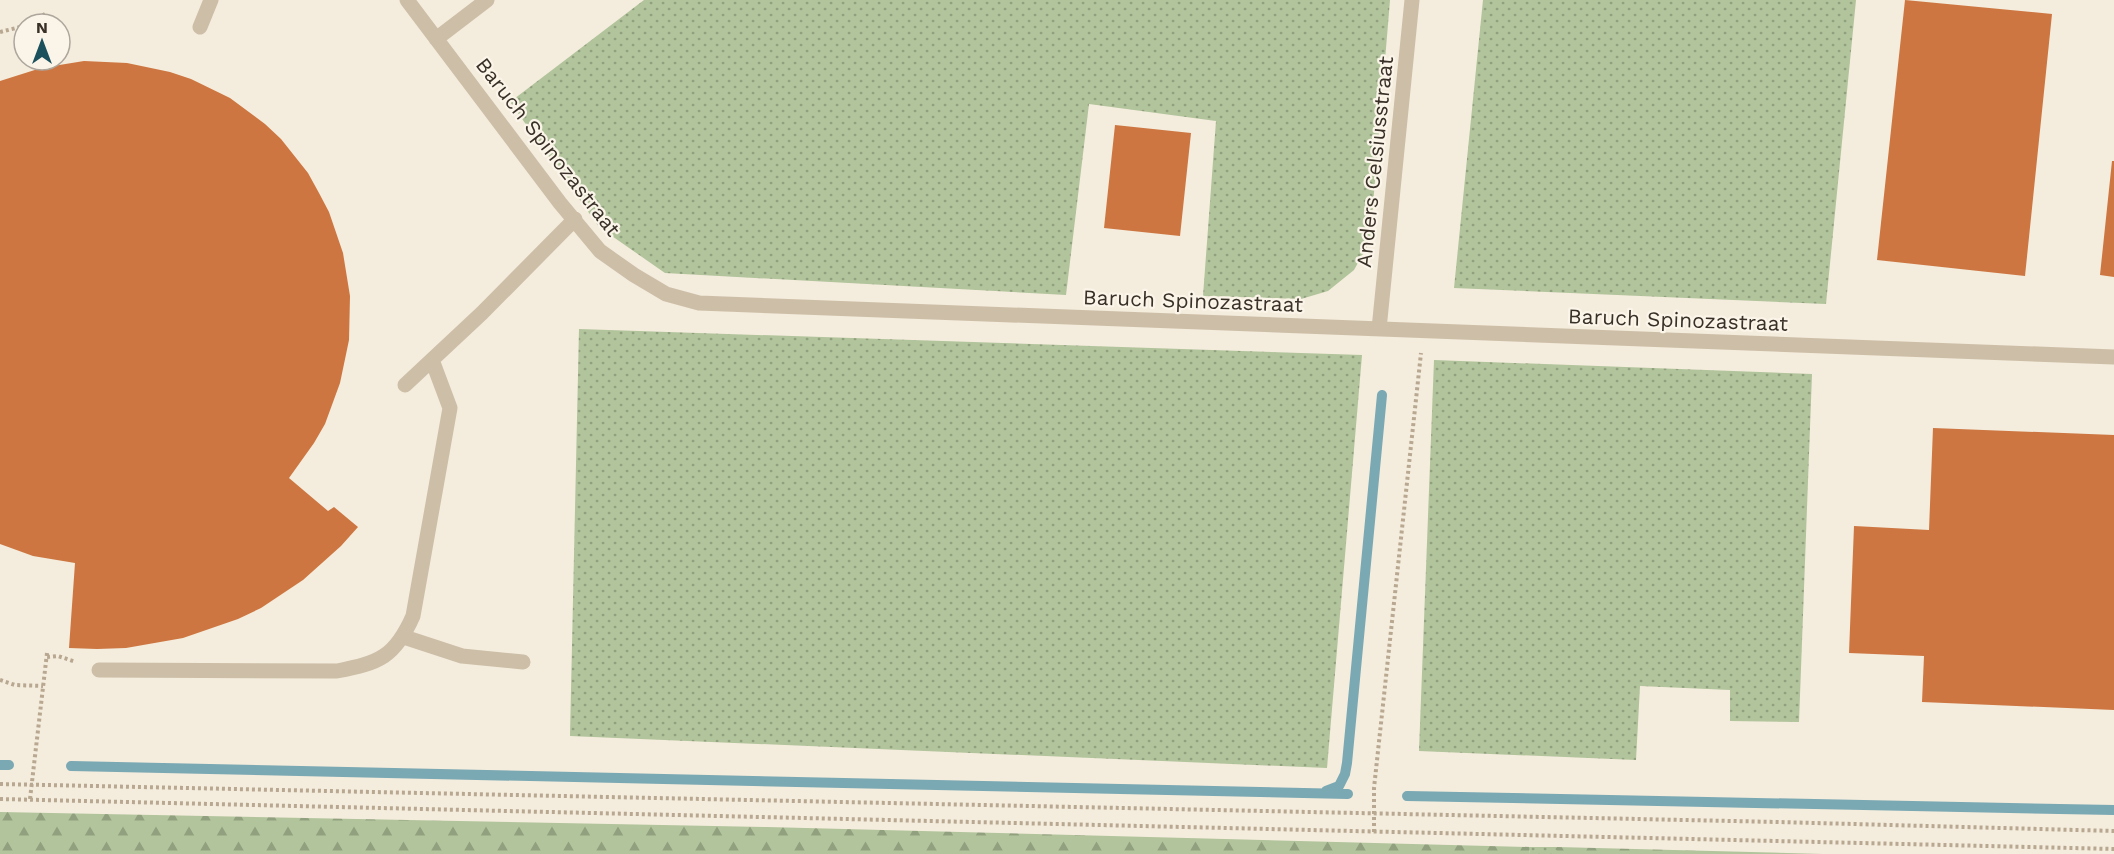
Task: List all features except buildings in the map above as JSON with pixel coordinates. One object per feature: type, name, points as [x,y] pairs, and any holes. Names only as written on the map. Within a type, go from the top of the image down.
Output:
[{"type":"street","points":[[200,27],[211,0]]},
{"type":"street","name":"Baruch Spinozastraat","points":[[407,0],[600,251],[666,294],[699,303],[2114,357]]},
{"type":"street","points":[[436,39],[487,0]]},
{"type":"street","name":"Anders Celsiusstraat","points":[[1379,329],[1412,0]]},
{"type":"street","points":[[405,385],[574,219]]},
{"type":"street","points":[[99,670],[337,671],[365,666],[387,655],[404,637],[413,616],[450,408],[432,360]]},
{"type":"street","points":[[404,637],[462,656],[524,662]]},
{"type":"path","points":[[1374,832],[1374,788],[1423,331]]},
{"type":"path","points":[[30,800],[47,653]]},
{"type":"path","points":[[0,680],[15,685],[44,686]]},
{"type":"path","points":[[0,784],[2114,831]]},
{"type":"path","points":[[0,799],[2114,849]]},
{"type":"green space","points":[[644,0],[1390,0],[1370,241],[1354,270],[1328,291],[1301,299],[1203,296],[1216,121],[1089,104],[1066,295],[665,273],[599,227],[510,102]]},
{"type":"green space","points":[[1483,0],[1856,0],[1826,304],[1454,288]]},
{"type":"green space","points":[[579,329],[1362,355],[1327,768],[570,736]]},
{"type":"green space","points":[[1434,360],[1812,374],[1799,722],[1730,721],[1730,690],[1640,686],[1636,760],[1419,751]]},
{"type":"green space","points":[[0,812],[767,827],[1530,847],[1529,854],[0,854]]},
{"type":"green space","points":[[1530,847],[1557,847],[1557,854],[1529,854]]},
{"type":"green space","points":[[1557,847],[1823,854],[1557,854]]},
{"type":"waterway","points":[[1326,791],[1339,786],[1347,763],[1382,395]]},
{"type":"waterway","points":[[0,765],[9,765]]},
{"type":"waterway","points":[[71,766],[1348,794]]},
{"type":"waterway","points":[[1407,796],[2114,810]]}]
